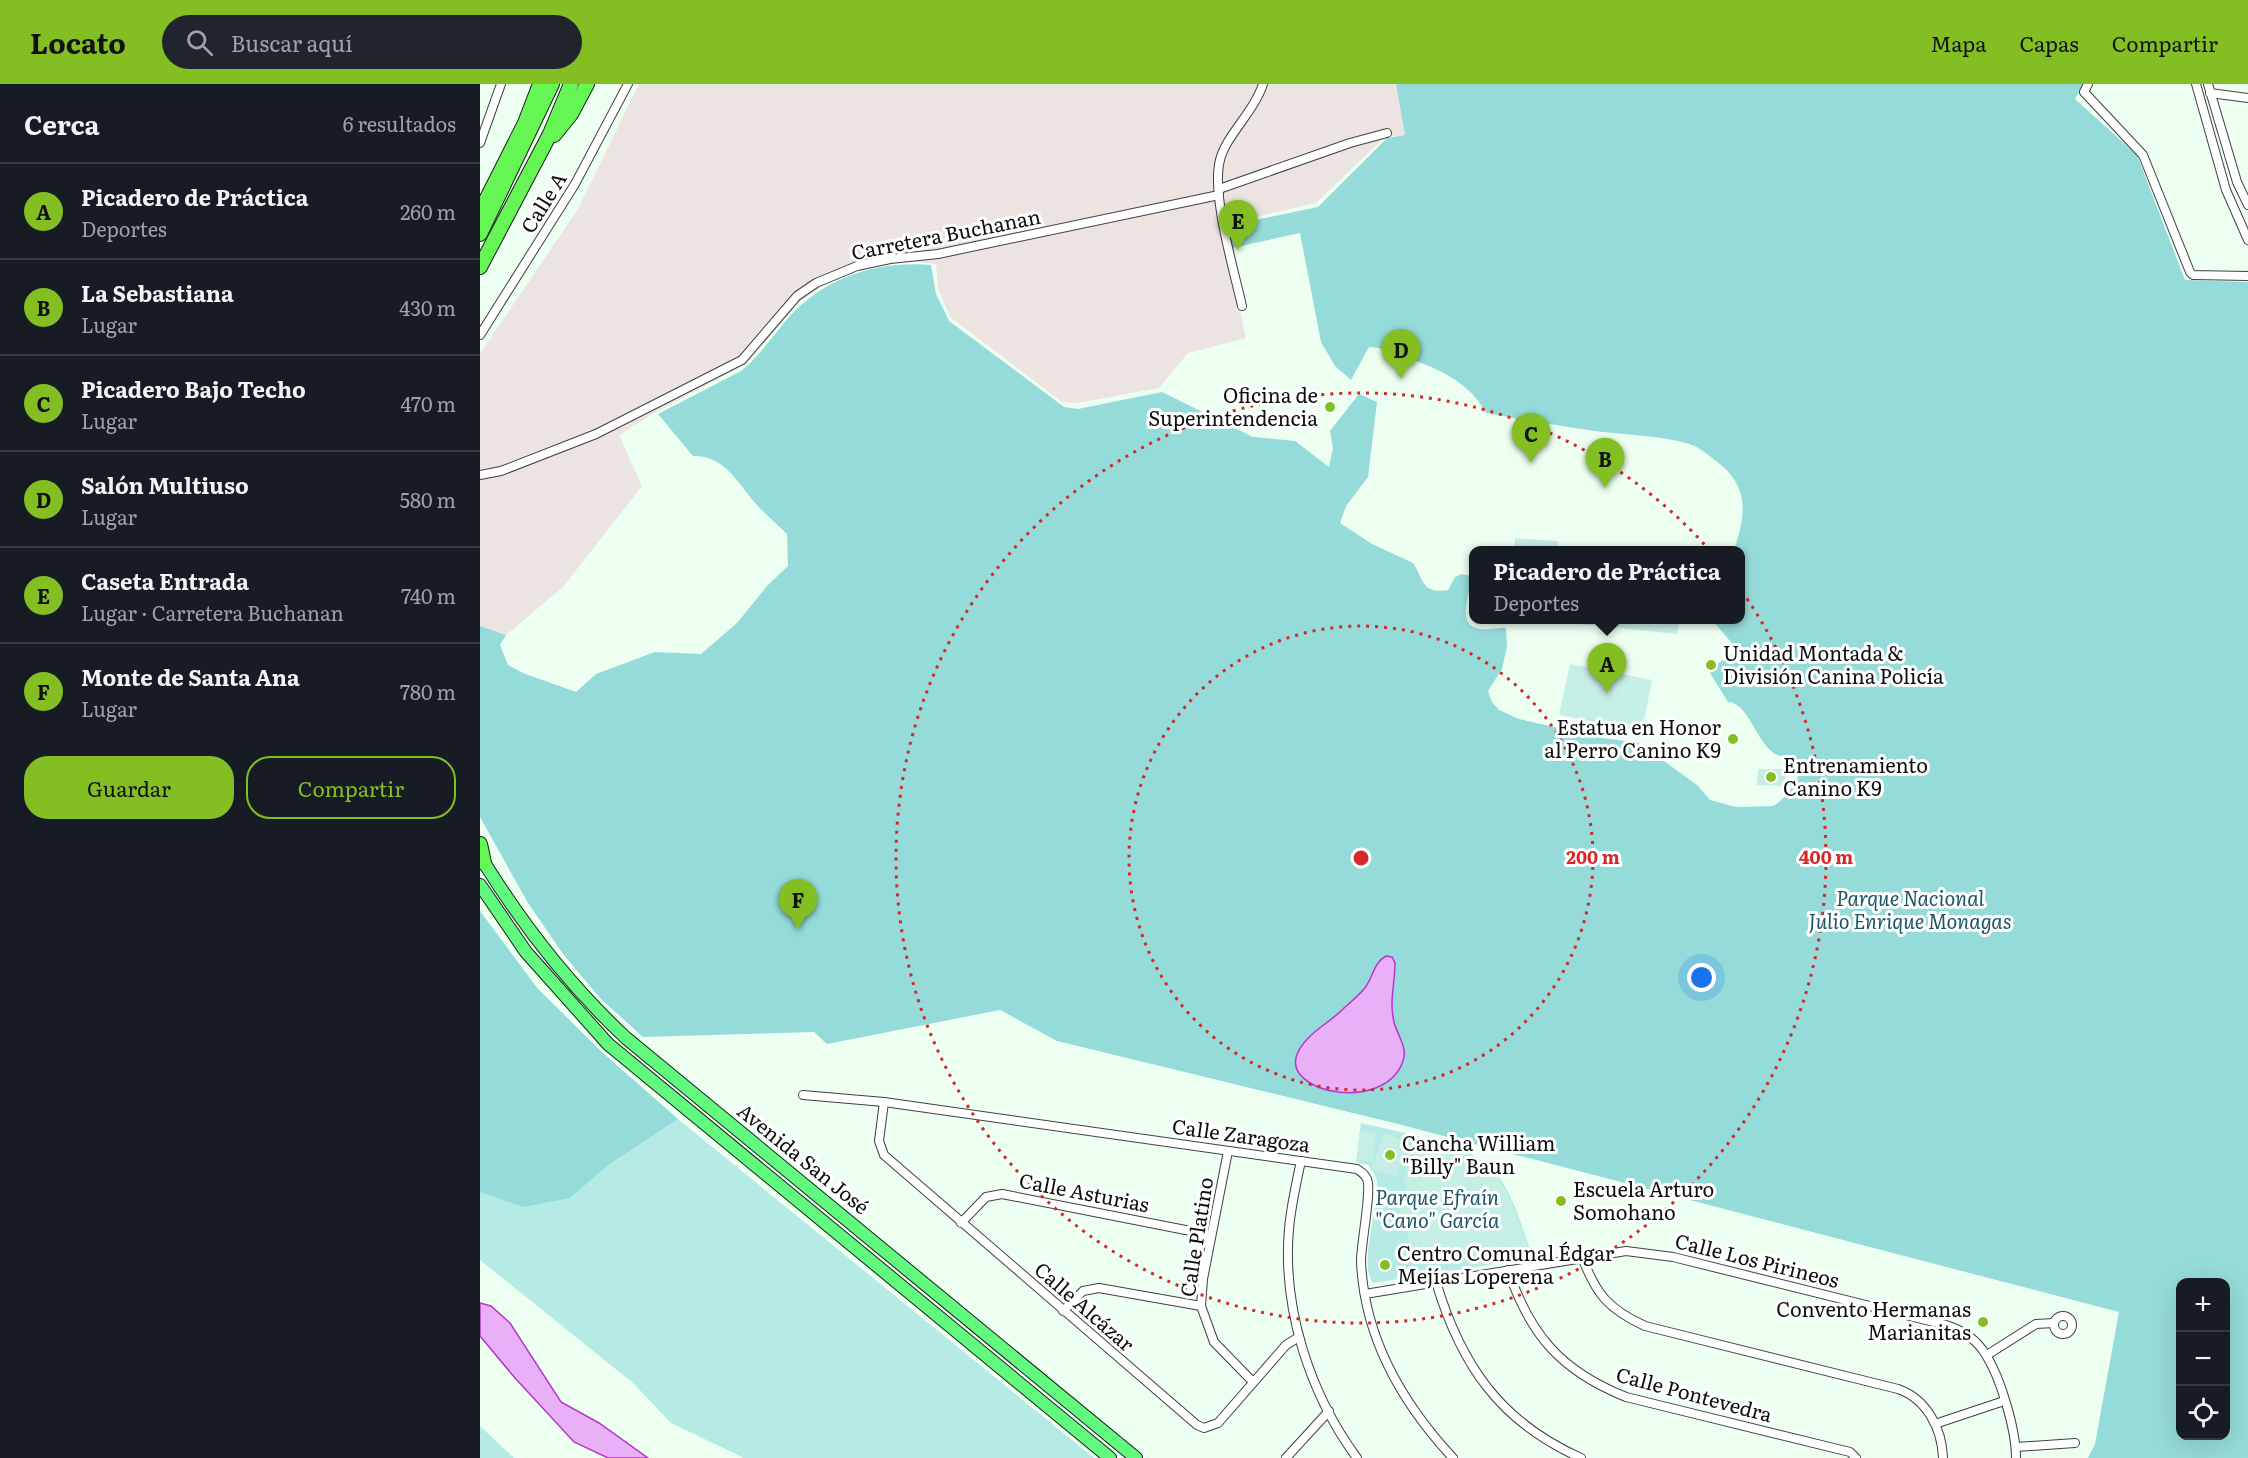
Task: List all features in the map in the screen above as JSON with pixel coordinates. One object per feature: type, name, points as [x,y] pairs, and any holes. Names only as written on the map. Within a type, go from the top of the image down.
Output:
[{"type":"highway","points":[[525,123],[532,84]]},
{"type":"highway","points":[[480,212],[525,123],[540,84]]},
{"type":"highway","points":[[480,234],[552,84]]},
{"type":"highway","points":[[480,267],[543,148],[571,84]]},
{"type":"highway","points":[[543,148],[571,114],[587,84]]},
{"type":"highway","points":[[480,844],[482,859]]},
{"type":"main road","name":"Avenida San José","points":[[482,859],[548,955],[585,998],[626,1038],[1136,1458]]},
{"type":"main road","name":"Avenida San José","points":[[480,885],[526,952],[608,1044],[1110,1458]]},
{"type":"street","points":[[480,142],[501,84]]},
{"type":"street","name":"Calle A","points":[[480,335],[575,184],[628,84]]},
{"type":"street","points":[[1242,306],[1219,192],[1220,159],[1257,102],[1263,84]]},
{"type":"street","points":[[2088,84],[2084,92],[2143,155],[2190,272],[2193,275],[2248,276]]},
{"type":"street","points":[[2196,84],[2226,190],[2248,240]]},
{"type":"street","points":[[2208,84],[2237,182],[2248,205]]},
{"type":"street","points":[[2210,93],[2248,98]]},
{"type":"street","name":"Carretera Buchanan","points":[[480,475],[501,471],[596,434],[744,359],[797,296],[816,284],[858,266],[890,259],[938,254],[1219,192],[1350,143],[1387,133]]},
{"type":"street","name":"Calle Zaragoza","points":[[803,1095],[884,1102],[1358,1169],[1368,1179],[1362,1242],[1365,1294],[1375,1335],[1395,1382],[1426,1429],[1453,1458]]},
{"type":"street","name":"Calle Alcázar","points":[[884,1102],[879,1141],[884,1155],[1063,1311],[1201,1427],[1218,1423],[1287,1345],[1299,1337]]},
{"type":"street","name":"Calle Platino","points":[[1228,1151],[1203,1279],[1201,1306],[1214,1342],[1253,1382]]},
{"type":"street","points":[[1301,1161],[1291,1210],[1288,1252],[1291,1298],[1299,1337],[1329,1411],[1357,1458]]},
{"type":"street","name":"Calle Asturias","points":[[961,1223],[980,1201],[991,1195],[1002,1194],[1211,1235]]},
{"type":"street","name":"Calle Los Pirineos","points":[[1365,1294],[1626,1251],[1673,1257],[1956,1328],[1976,1342],[1987,1355],[2004,1401],[2016,1447],[2016,1458]]},
{"type":"street","points":[[1582,1257],[1592,1283],[1608,1304],[1631,1320],[1645,1326],[1904,1390],[1921,1402],[1935,1424],[1943,1458]]},
{"type":"street","name":"Calle Pontevedra","points":[[1508,1270],[1533,1327],[1556,1354],[1592,1382],[1626,1397],[1850,1452],[1856,1458]]},
{"type":"street","points":[[1436,1282],[1456,1341],[1484,1385],[1520,1421],[1548,1442],[1581,1458]]},
{"type":"street","points":[[1063,1311],[1083,1291],[1099,1288],[1201,1306]]},
{"type":"street","points":[[1987,1355],[2036,1324],[2054,1323]]},
{"type":"street","points":[[1935,1424],[2004,1401]]},
{"type":"street","points":[[1286,1458],[1329,1411]]},
{"type":"street","points":[[2016,1447],[2075,1443]]},
{"type":"shaded area","points":[[639,84],[1396,84],[1405,135],[1385,137],[1316,203],[1222,225],[1246,338],[1188,353],[1159,388],[1078,403],[1062,402],[950,317],[938,288],[936,264],[902,260],[858,271],[826,284],[799,302],[747,363],[619,435],[642,486],[563,587],[506,635],[480,626],[480,354],[578,209]]},
{"type":"shaded area","points":[[1386,956],[1392,957],[1395,963],[1393,1014],[1395,1027],[1403,1046],[1403,1061],[1392,1078],[1376,1088],[1357,1092],[1336,1092],[1318,1087],[1303,1078],[1296,1066],[1298,1052],[1313,1033],[1362,992],[1378,963]]},
{"type":"shaded area","points":[[480,1303],[491,1306],[510,1323],[561,1402],[599,1423],[648,1458],[608,1458],[574,1442],[480,1336]]},
{"type":"green space","name":"Parque Nacional Julio Enrique Monagas","points":[[1396,84],[2083,84],[2075,99],[2137,155],[2185,280],[2248,282],[2248,1458],[2088,1458],[2095,1444],[2119,1312],[1398,1124],[1057,1041],[1000,1010],[827,1044],[814,1032],[643,1037],[600,998],[563,954],[528,903],[480,817],[480,626],[506,635],[500,645],[508,665],[523,673],[576,692],[596,674],[655,652],[701,654],[737,623],[767,586],[788,566],[787,534],[760,509],[730,472],[714,460],[693,456],[658,414],[741,371],[790,316],[819,291],[854,274],[892,265],[931,265],[936,294],[949,321],[1064,407],[1078,409],[1162,392],[1253,437],[1295,441],[1329,467],[1333,448],[1330,431],[1359,394],[1377,402],[1368,477],[1346,506],[1340,523],[1372,544],[1413,563],[1424,584],[1433,590],[1448,590],[1455,577],[1462,574],[1469,576],[1466,616],[1469,624],[1482,629],[1506,628],[1507,646],[1502,669],[1488,691],[1492,702],[1499,710],[1519,719],[1603,738],[1639,743],[1697,785],[1710,800],[1736,807],[1773,806],[1784,798],[1793,786],[1804,761],[1775,754],[1768,748],[1747,715],[1735,704],[1728,702],[1710,673],[1717,669],[1717,664],[1733,654],[1736,648],[1715,624],[1745,624],[1745,546],[1735,546],[1743,513],[1740,491],[1735,481],[1716,461],[1693,445],[1654,437],[1580,429],[1486,413],[1477,399],[1453,379],[1424,364],[1379,348],[1369,347],[1351,380],[1335,366],[1321,342],[1300,233],[1232,248],[1227,226],[1318,207],[1387,138],[1405,135]]},
{"type":"green space","points":[[1515,538],[1558,541],[1558,546],[1515,546]]},
{"type":"green space","points":[[1581,624],[1679,624],[1677,634]]},
{"type":"green space","points":[[1570,664],[1652,680],[1642,731],[1559,715]]},
{"type":"green space","name":"Entrenamiento Canino K9","points":[[1758,769],[1786,769],[1785,786],[1757,785]]},
{"type":"green space","points":[[480,911],[538,989],[603,1053],[678,1119],[610,1164],[570,1198],[523,1207],[480,1192]]},
{"type":"green space","points":[[678,1119],[1094,1458],[744,1458],[671,1423],[633,1383],[480,1260],[480,1192],[570,1198],[610,1164]]},
{"type":"green space","name":"Parque Efraín \"Cano\" García","points":[[1361,1123],[1448,1145],[1479,1159],[1490,1167],[1511,1198],[1533,1258],[1373,1283],[1369,1274],[1368,1248],[1377,1181],[1368,1165],[1356,1162]]},
{"type":"green space","points":[[1360,1131],[1376,1133],[1373,1162],[1357,1160]]},
{"type":"green space","name":"Cancha William \"Billy\" Baun","points":[[1385,1133],[1409,1143],[1396,1177],[1371,1168]]},
{"type":"green space","points":[[1417,1138],[1467,1154],[1485,1164],[1509,1197],[1528,1248],[1415,1261],[1409,1259],[1408,1214],[1399,1213],[1408,1184],[1403,1182]]},
{"type":"green space","points":[[480,1426],[514,1458],[480,1458]]},
{"type":"place","name":"Caseta Entrada","points":[[1238,250]]},
{"type":"place","name":"Salón Multiuso","points":[[1401,379]]},
{"type":"place","name":"Oficina de Superintendencia","points":[[1330,407]]},
{"type":"place","name":"Picadero Bajo Techo","points":[[1531,463]]},
{"type":"place","name":"La Sebastiana","points":[[1605,488]]},
{"type":"place","name":"Unidad Montada & División Canina Policía","points":[[1711,665]]},
{"type":"place","name":"Picadero de Práctica","points":[[1607,693]]},
{"type":"place","name":"Estatua en Honor al Perro Canino K9","points":[[1733,739]]},
{"type":"place","name":"Entrenamiento Canino K9","points":[[1771,777]]},
{"type":"place","name":"Monte de Santa Ana","points":[[798,929]]},
{"type":"place","name":"Cancha William \"Billy\" Baun","points":[[1390,1155]]},
{"type":"place","name":"Escuela Arturo Somohano","points":[[1561,1201]]},
{"type":"place","name":"Centro Comunal Édgar Mejías Loperena","points":[[1385,1265]]},
{"type":"place","name":"Convento Hermanas Marianitas","points":[[1983,1322]]}]
